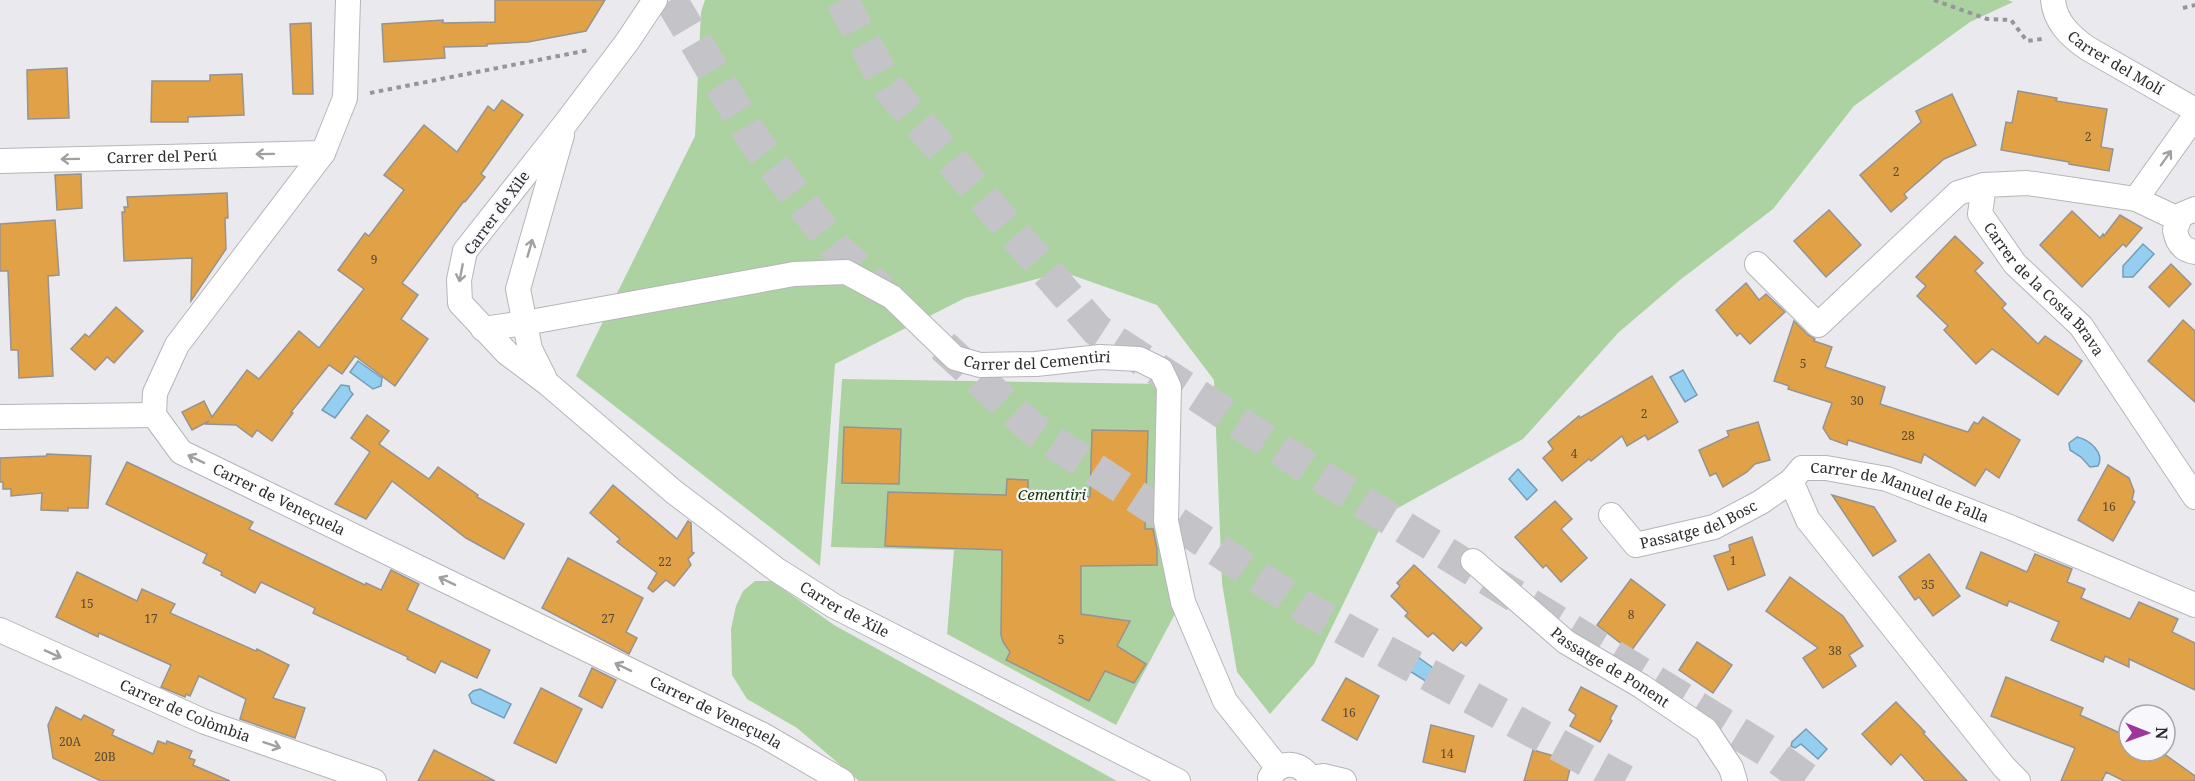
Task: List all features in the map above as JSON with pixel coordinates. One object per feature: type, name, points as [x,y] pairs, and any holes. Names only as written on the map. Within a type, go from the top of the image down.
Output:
[{"type":"street","points":[[0,417],[154,414],[155,393],[177,345],[323,153],[345,98],[348,0]]},
{"type":"street","name":"Carrer de Xile","points":[[655,0],[627,42],[565,124],[465,251],[459,280],[460,303],[507,353],[548,383],[674,492],[777,570],[834,606],[1178,781]]},
{"type":"street","name":"Carrer del Molí","points":[[2056,10],[2071,36],[2087,48],[2195,110]]},
{"type":"street","points":[[2136,199],[2195,116]]},
{"type":"street","name":"Carrer de Xile","points":[[548,383],[530,350],[518,289],[565,124]]},
{"type":"street","name":"Carrer del Perú","points":[[0,160],[323,153]]},
{"type":"street","points":[[1757,264],[1818,325],[1958,193],[1984,185],[2027,183],[2136,199],[2187,214],[2175,230],[2177,240],[2184,249],[2195,252]]},
{"type":"street","name":"Carrer de la Costa Brava","points":[[1984,185],[1980,214],[2016,264],[2081,326],[2195,497]]},
{"type":"street","name":"Carrer del Cementiri","points":[[483,329],[794,274],[846,272],[892,297],[955,358],[980,365],[1036,364],[1100,357],[1139,359],[1161,370],[1169,387],[1166,521],[1183,602],[1225,701],[1274,774]]},
{"type":"street","name":"Carrer de Veneçuela","points":[[154,414],[181,452],[764,735],[842,781]]},
{"type":"street","name":"Carrer de Manuel de Falla","points":[[2018,781],[2004,767],[1808,520],[1791,481],[1802,468],[1826,468],[1887,479],[2012,528],[2195,605]]},
{"type":"street","name":"Passatge del Bosc","points":[[1611,515],[1636,544],[1714,527],[1761,502],[1791,481]]},
{"type":"street","name":"Passatge de Ponent","points":[[1473,561],[1566,642],[1641,686],[1706,730],[1731,768],[1735,781]]},
{"type":"street","name":"Carrer de Colòmbia","points":[[0,630],[205,723],[374,781]]},
{"type":"street","points":[[1274,774],[1287,765],[1296,765],[1304,770],[1310,779],[1323,776],[1344,781]]},
{"type":"path","points":[[1934,0],[1987,19],[2011,20],[2026,41],[2041,40],[2056,10]]},
{"type":"path","points":[[2183,8],[2195,5]]},
{"type":"path","points":[[345,98],[627,42]]},
{"type":"green space","points":[[705,0],[2008,0],[2013,2],[1970,22],[1854,106],[1773,209],[1680,280],[1618,333],[1523,439],[1387,514],[1314,664],[1270,714],[1237,672],[1222,583],[1214,380],[1157,305],[1063,272],[965,298],[835,364],[820,566],[576,376],[695,136],[701,12]]},
{"type":"green space","name":"Cementiri","points":[[842,379],[1165,384],[1176,612],[1116,725],[947,634],[954,550],[831,547]]},
{"type":"green space","points":[[755,581],[772,581],[834,625],[1117,781],[859,781],[797,728],[747,699],[732,675],[731,629],[736,606],[743,591]]},
{"type":"water","points":[[2143,244],[2154,254],[2133,277],[2123,277],[2123,266]]},
{"type":"water","points":[[358,361],[382,378],[381,386],[373,389],[350,372]]},
{"type":"water","points":[[1683,370],[1697,395],[1685,402],[1670,377]]},
{"type":"water","points":[[341,385],[349,386],[353,394],[335,418],[322,410]]},
{"type":"water","points":[[2077,437],[2087,441],[2098,452],[2100,461],[2098,466],[2090,467],[2070,450],[2069,443]]},
{"type":"water","points":[[1518,469],[1537,490],[1527,500],[1509,479]]},
{"type":"water","points":[[1408,653],[1412,653],[1443,675],[1435,687],[1405,668],[1409,663],[1405,657]]},
{"type":"water","points":[[480,689],[511,704],[504,718],[472,703],[469,695]]},
{"type":"water","points":[[1806,729],[1827,749],[1818,759],[1801,744],[1795,748],[1791,746],[1792,742]]},
{"type":"building","points":[[495,0],[605,0],[586,31],[528,42],[444,47],[445,58],[384,62],[382,24],[443,20],[443,23],[495,22]]},
{"type":"building","points":[[311,23],[313,94],[293,94],[290,24]]},
{"type":"building","points":[[67,68],[69,118],[28,119],[27,70]]},
{"type":"building","points":[[242,74],[244,115],[188,117],[188,122],[151,122],[152,81],[210,81],[210,75]]},
{"type":"building","points":[[2018,91],[2057,98],[2056,101],[2107,109],[2101,147],[2113,149],[2109,171],[2001,150],[2006,122],[2012,123]]},
{"type":"building","points":[[1952,94],[1976,145],[1944,159],[1904,194],[1907,198],[1891,212],[1860,175],[1921,122],[1916,111]]},
{"type":"building","points":[[502,100],[523,115],[481,174],[485,177],[402,283],[418,295],[401,319],[428,339],[395,386],[355,356],[342,374],[329,365],[291,412],[293,413],[272,441],[257,430],[252,437],[236,425],[206,424],[209,421],[192,430],[182,412],[204,401],[212,417],[247,370],[259,379],[299,331],[319,348],[364,289],[338,270],[365,233],[369,236],[404,190],[384,175],[424,125],[457,152],[488,106],[494,111]]},
{"type":"building","points":[[81,174],[82,208],[57,210],[55,175]]},
{"type":"building","points":[[227,193],[226,249],[191,301],[192,258],[124,261],[122,212],[125,212],[124,207],[128,207],[127,197]]},
{"type":"building","points":[[1829,210],[1861,245],[1826,277],[1794,241]]},
{"type":"building","points":[[2072,211],[2100,238],[2120,215],[2142,228],[2126,247],[2123,244],[2082,287],[2040,245]]},
{"type":"building","points":[[55,220],[59,275],[48,276],[53,376],[19,378],[18,350],[11,350],[8,271],[0,271],[0,224]]},
{"type":"building","points":[[1955,236],[1983,263],[1975,271],[2006,304],[2002,308],[2038,344],[2045,336],[2082,361],[2058,395],[1992,349],[1976,364],[1944,330],[1948,326],[1917,296],[1926,286],[1916,277]]},
{"type":"building","points":[[2171,264],[2191,284],[2169,307],[2149,287]]},
{"type":"building","points":[[1746,283],[1759,300],[1766,294],[1785,312],[1750,344],[1740,333],[1737,336],[1716,310]]},
{"type":"building","points":[[116,307],[143,331],[114,363],[107,357],[95,370],[71,349],[85,334],[89,337]]},
{"type":"building","points":[[2183,320],[2195,331],[2195,402],[2148,361]]},
{"type":"building","points":[[1794,321],[1815,339],[1814,341],[1832,347],[1825,367],[1885,387],[1880,404],[1968,432],[1974,422],[1978,424],[1983,417],[2020,440],[1999,478],[1986,469],[1975,486],[1924,454],[1921,463],[1848,440],[1847,445],[1830,439],[1823,428],[1832,403],[1788,389],[1789,386],[1774,381]]},
{"type":"building","points":[[1652,376],[1678,422],[1648,440],[1645,435],[1627,446],[1622,436],[1562,481],[1543,458],[1553,449],[1548,442],[1579,416],[1580,418]]},
{"type":"building","points":[[367,415],[389,431],[379,444],[429,479],[438,467],[478,495],[477,497],[524,524],[504,559],[466,538],[392,481],[366,519],[335,504],[370,452],[351,438]]},
{"type":"building","points":[[1758,422],[1770,460],[1755,464],[1747,472],[1723,487],[1716,473],[1710,476],[1699,450],[1729,436],[1727,431]]},
{"type":"building","points":[[844,427],[901,429],[899,484],[842,483]]},
{"type":"building","points":[[1092,430],[1148,431],[1145,529],[1153,529],[1157,565],[1081,566],[1081,614],[1130,621],[1117,646],[1146,664],[1134,683],[1105,671],[1089,701],[1006,660],[1010,652],[1001,635],[1002,550],[885,546],[888,492],[1006,495],[1007,479],[1028,480],[1028,496],[1090,497]]},
{"type":"building","points":[[47,454],[91,456],[88,508],[68,508],[68,511],[41,510],[42,493],[11,496],[11,489],[3,489],[3,482],[0,482],[0,458],[46,456]]},
{"type":"building","points":[[127,462],[253,522],[249,529],[365,585],[366,583],[381,590],[391,570],[419,584],[407,610],[490,650],[477,678],[441,661],[435,673],[407,659],[408,657],[313,613],[315,608],[261,582],[255,593],[221,575],[222,572],[203,563],[207,554],[106,504]]},
{"type":"building","points":[[2108,465],[2129,478],[2134,491],[2132,500],[2135,502],[2113,541],[2078,520]]},
{"type":"building","points":[[613,485],[677,539],[688,521],[691,523],[692,552],[694,553],[688,559],[691,565],[674,586],[666,580],[653,592],[648,588],[657,573],[617,542],[620,539],[590,513]]},
{"type":"building","points":[[1832,495],[1874,507],[1896,541],[1873,556]]},
{"type":"building","points":[[1555,501],[1572,519],[1561,529],[1587,558],[1561,582],[1546,565],[1543,568],[1515,537]]},
{"type":"building","points":[[1752,537],[1765,575],[1728,590],[1714,556],[1730,551],[1729,545]]},
{"type":"building","points":[[1981,552],[2027,572],[2035,554],[2072,569],[2067,582],[2085,589],[2081,598],[2130,619],[2139,602],[2178,619],[2172,632],[2195,643],[2195,690],[2129,659],[2129,667],[2105,656],[2103,662],[2051,640],[2059,622],[2009,601],[2007,606],[1966,588]]},
{"type":"building","points":[[1929,554],[1960,596],[1933,616],[1919,597],[1915,600],[1899,577]]},
{"type":"building","points":[[568,558],[643,598],[626,632],[637,638],[629,654],[542,608]]},
{"type":"building","points":[[1414,565],[1482,628],[1466,646],[1461,642],[1453,651],[1433,633],[1428,637],[1405,616],[1408,613],[1391,596],[1400,586],[1397,583]]},
{"type":"building","points":[[77,572],[137,601],[142,589],[175,604],[170,613],[256,651],[257,649],[289,665],[273,698],[305,708],[295,738],[240,719],[246,699],[199,676],[190,696],[186,694],[185,697],[161,687],[171,665],[99,633],[98,637],[56,617]]},
{"type":"building","points":[[1790,577],[1843,616],[1863,646],[1849,655],[1856,666],[1823,688],[1803,658],[1818,648],[1766,611]]},
{"type":"building","points":[[1631,579],[1665,605],[1631,651],[1597,625]]},
{"type":"building","points":[[1697,642],[1732,665],[1713,693],[1679,670]]},
{"type":"building","points":[[592,668],[616,680],[602,708],[579,696]]},
{"type":"building","points":[[2006,677],[2083,708],[2080,715],[2117,732],[2117,763],[2177,763],[2195,776],[2195,781],[2124,781],[2106,772],[2102,781],[2061,781],[2075,748],[1991,716]]},
{"type":"building","points":[[1346,678],[1379,696],[1357,740],[1322,720]]},
{"type":"building","points":[[1581,687],[1617,706],[1610,719],[1612,721],[1600,742],[1570,726],[1576,715],[1569,710]]},
{"type":"building","points":[[541,688],[582,709],[556,763],[514,743]]},
{"type":"building","points":[[1896,702],[1967,781],[1925,781],[1901,754],[1891,765],[1862,734]]},
{"type":"building","points":[[56,707],[81,720],[84,715],[114,730],[112,735],[153,754],[158,741],[166,744],[167,741],[192,751],[189,758],[195,760],[193,765],[230,781],[101,781],[53,758],[48,725]]},
{"type":"building","points":[[1431,725],[1474,736],[1465,772],[1423,762]]},
{"type":"building","points":[[434,750],[495,781],[418,781]]},
{"type":"building","points":[[1533,750],[1572,761],[1567,781],[1524,781]]},
{"type":"tunnel","points":[[671,0],[753,139],[837,249],[882,291]]},
{"type":"tunnel","points":[[842,0],[888,87],[1097,330],[1322,477],[1769,752],[1809,781]]},
{"type":"tunnel","points":[[943,346],[1033,429],[1309,610],[1625,781]]}]
